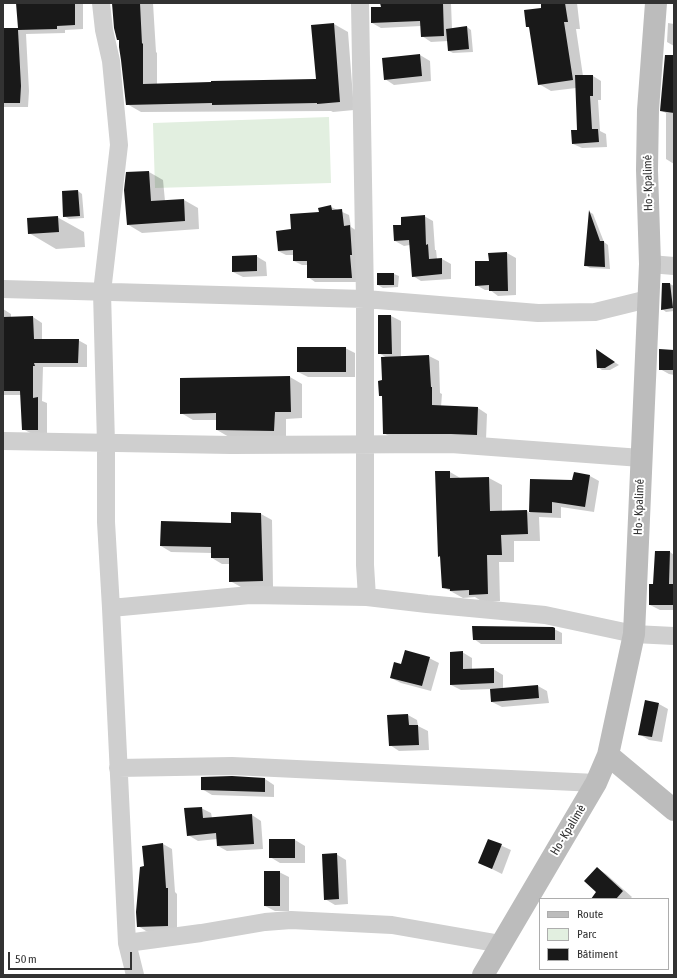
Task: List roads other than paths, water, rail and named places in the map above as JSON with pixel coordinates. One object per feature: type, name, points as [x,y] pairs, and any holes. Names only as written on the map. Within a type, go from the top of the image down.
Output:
[{"type":"main road","name":"Ho - Kpalimé","points":[[483,975],[596,783],[608,754],[634,634],[641,458],[646,389],[650,264],[647,170],[648,110],[656,3]]},
{"type":"main road","points":[[608,754],[674,810]]},
{"type":"street","points":[[101,3],[104,30],[111,61],[119,145],[102,292],[106,444],[106,522],[127,943],[135,975]]},
{"type":"street","points":[[360,3],[365,298],[365,564],[367,597]]},
{"type":"street","points":[[650,264],[674,266]]},
{"type":"street","points":[[3,289],[365,298],[538,313],[596,312],[648,299]]},
{"type":"street","points":[[3,441],[106,444],[451,444],[641,458]]},
{"type":"street","points":[[111,608],[250,595],[367,597],[545,615],[634,634],[674,636]]},
{"type":"street","points":[[118,768],[232,766],[596,783]]},
{"type":"street","points":[[127,943],[201,933],[265,922],[291,920],[392,925],[501,944]]}]
